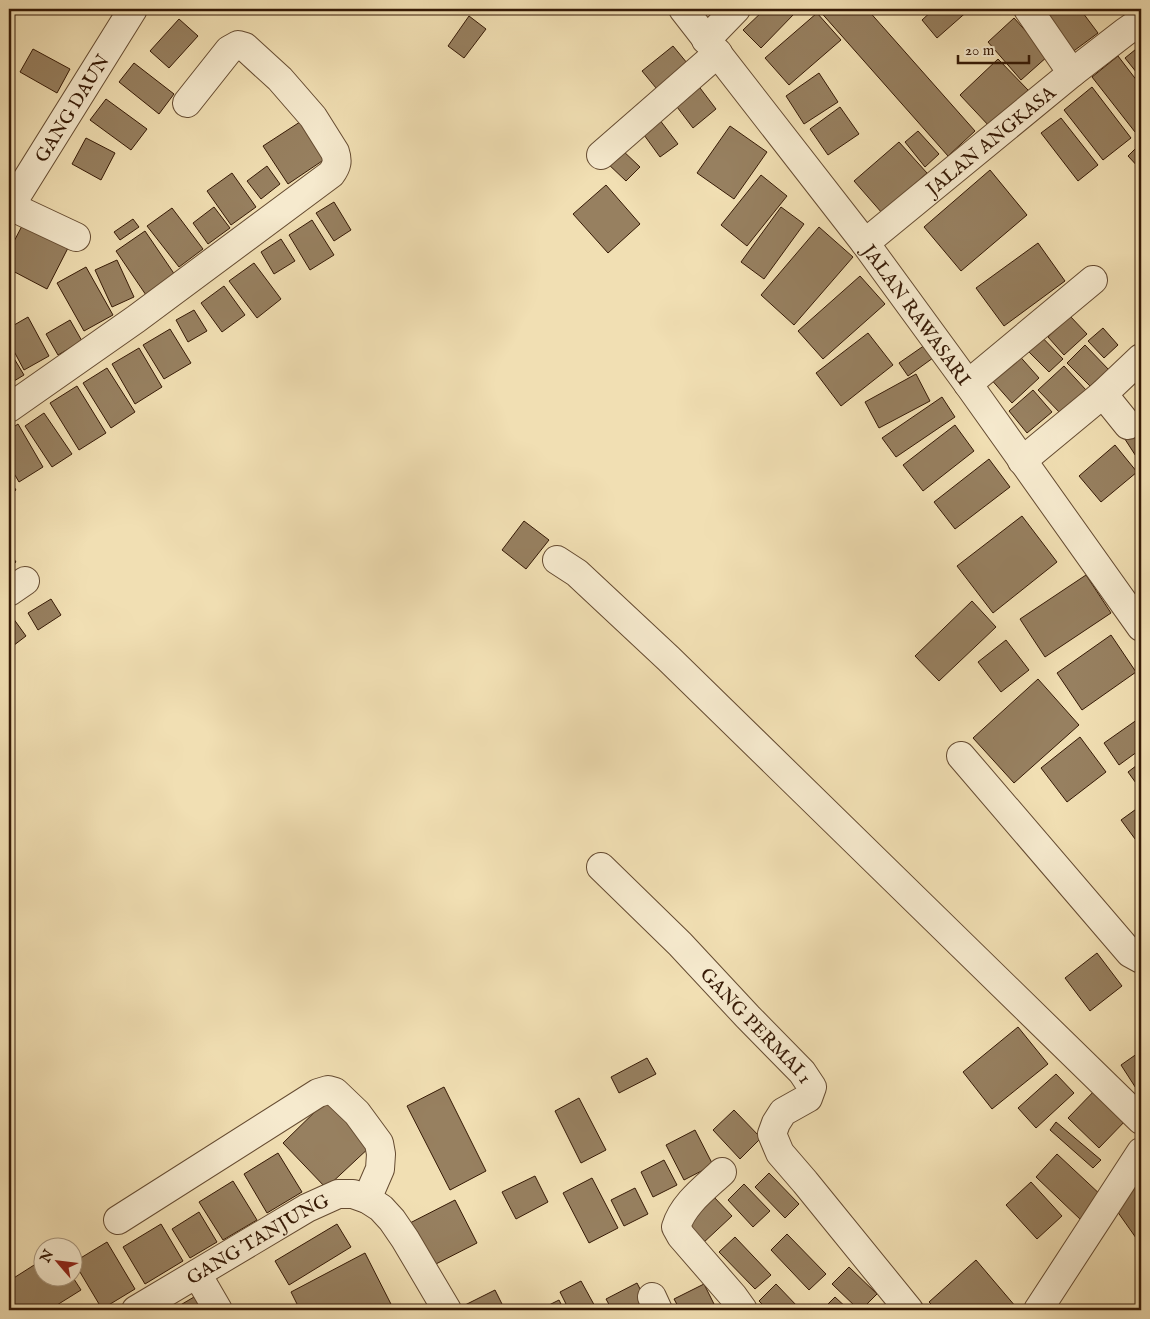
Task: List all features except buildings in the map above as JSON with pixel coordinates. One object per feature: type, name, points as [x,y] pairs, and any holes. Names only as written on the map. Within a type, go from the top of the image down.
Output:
[{"type":"street","name":"GANG DAUN","points":[[10,207],[133,9]]},
{"type":"street","name":"JALAN RAWASARI","points":[[683,9],[865,243],[1141,627]]},
{"type":"street","points":[[601,155],[712,47],[736,9]]},
{"type":"street","points":[[1028,9],[1072,73]]},
{"type":"street","name":"JALAN ANGKASA","points":[[865,243],[1072,73],[1141,20]]},
{"type":"street","points":[[9,408],[136,319],[331,174],[337,163],[335,152],[313,117],[280,79],[245,47],[238,45],[229,50],[187,103]]},
{"type":"street","points":[[10,207],[76,237]]},
{"type":"street","points":[[968,384],[1093,280]]},
{"type":"street","points":[[1022,461],[1103,394],[1141,358]]},
{"type":"street","points":[[1103,394],[1128,425]]},
{"type":"street","points":[[557,560],[577,573],[669,659],[1141,1120]]},
{"type":"street","points":[[962,756],[1130,953],[1141,959]]},
{"type":"street","name":"GANG PERMAI 1","points":[[600,867],[680,944],[809,1080],[812,1087],[808,1098],[783,1112],[776,1123],[772,1134],[780,1153],[909,1310]]},
{"type":"street","points":[[118,1220],[318,1093],[328,1090],[334,1092],[357,1113],[379,1143],[381,1154],[380,1169],[367,1199]]},
{"type":"street","points":[[1038,1310],[1141,1152]]},
{"type":"street","points":[[722,1172],[686,1207],[679,1217],[676,1227],[681,1236],[743,1310]]},
{"type":"street","name":"GANG TANJUNG","points":[[136,1310],[307,1208],[338,1194],[353,1194],[367,1199],[381,1208],[392,1220],[447,1310]]},
{"type":"street","points":[[197,1274],[218,1310]]}]
